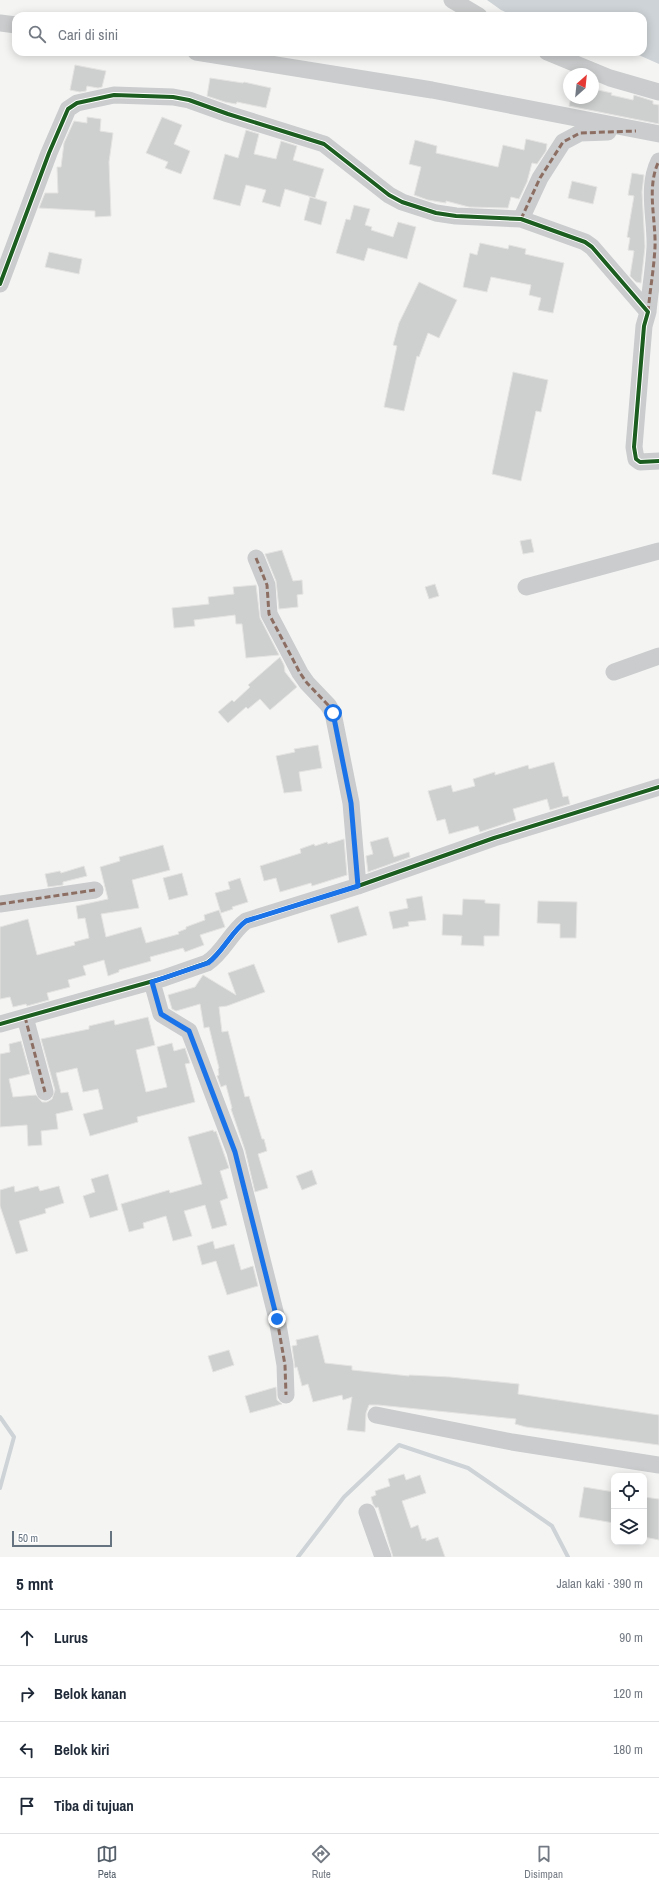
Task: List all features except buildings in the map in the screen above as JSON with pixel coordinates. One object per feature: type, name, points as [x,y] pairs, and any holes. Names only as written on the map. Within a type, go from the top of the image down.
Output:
[{"type":"street","points":[[452,0],[472,12]]},
{"type":"street","points":[[0,23],[12,24]]},
{"type":"street","points":[[221,56],[432,90],[636,131],[659,134]]},
{"type":"street","points":[[557,56],[610,78],[659,92]]},
{"type":"street","points":[[0,284],[49,153],[68,109],[77,103],[114,95],[172,97],[189,100],[228,114],[324,144],[389,195],[418,208],[456,216],[521,219],[584,242],[592,247],[648,312]]},
{"type":"street","points":[[521,219],[540,178],[563,142],[580,133],[636,131]]},
{"type":"street","points":[[659,161],[655,173],[652,193],[657,247],[648,312],[644,326],[634,447],[636,459],[640,462],[659,462]]},
{"type":"street","points":[[526,587],[659,552]]},
{"type":"street","points":[[256,558],[267,586],[269,614],[300,673],[307,683],[328,705],[333,713],[351,803],[358,886]]},
{"type":"street","points":[[614,672],[659,656]]},
{"type":"street","points":[[0,1024],[152,982],[208,963],[213,959],[237,928],[246,921],[358,886],[494,838],[659,787]]},
{"type":"street","points":[[0,904],[95,890]]},
{"type":"street","points":[[152,982],[161,1014],[189,1031],[235,1152],[277,1319],[285,1365],[286,1395]]},
{"type":"street","points":[[25,1017],[45,1092]]},
{"type":"street","points":[[376,1415],[512,1442],[659,1465]]},
{"type":"street","points":[[367,1512],[383,1557]]},
{"type":"shaded area","points":[[487,0],[659,0],[659,64],[641,56],[647,56],[647,12],[505,12]]},
{"type":"waterway","points":[[0,1417],[14,1437],[0,1488]]},
{"type":"waterway","points":[[298,1557],[344,1497],[399,1445],[468,1468],[552,1526],[568,1557]]},
{"type":"marked path","points":[[521,219],[540,178],[563,142],[580,133],[636,131]]},
{"type":"marked path","points":[[648,312],[655,247],[652,192],[655,171],[659,161]]},
{"type":"marked path","points":[[256,558],[267,585],[269,614],[300,673],[307,683],[328,705],[333,713],[351,803],[358,886]]},
{"type":"marked path","points":[[0,904],[95,890]]},
{"type":"marked path","points":[[152,982],[161,1014],[189,1031],[235,1152],[277,1319],[285,1365],[286,1395]]},
{"type":"marked path","points":[[25,1017],[45,1092]]},
{"type":"cycle path","points":[[0,284],[49,153],[68,109],[77,103],[114,95],[173,97],[189,100],[228,114],[324,144],[389,195],[402,202],[436,213],[456,216],[521,219],[585,242],[592,247],[648,312],[644,326],[634,447],[636,459],[640,462],[659,461]]},
{"type":"cycle path","points":[[0,1024],[164,978],[207,963],[218,954],[246,921],[358,886],[494,838],[659,787]]},
{"type":"route","points":[[277,1319],[235,1152],[189,1031],[161,1014],[152,982],[208,963],[213,959],[237,928],[246,921],[358,886],[351,803],[333,713]]}]
